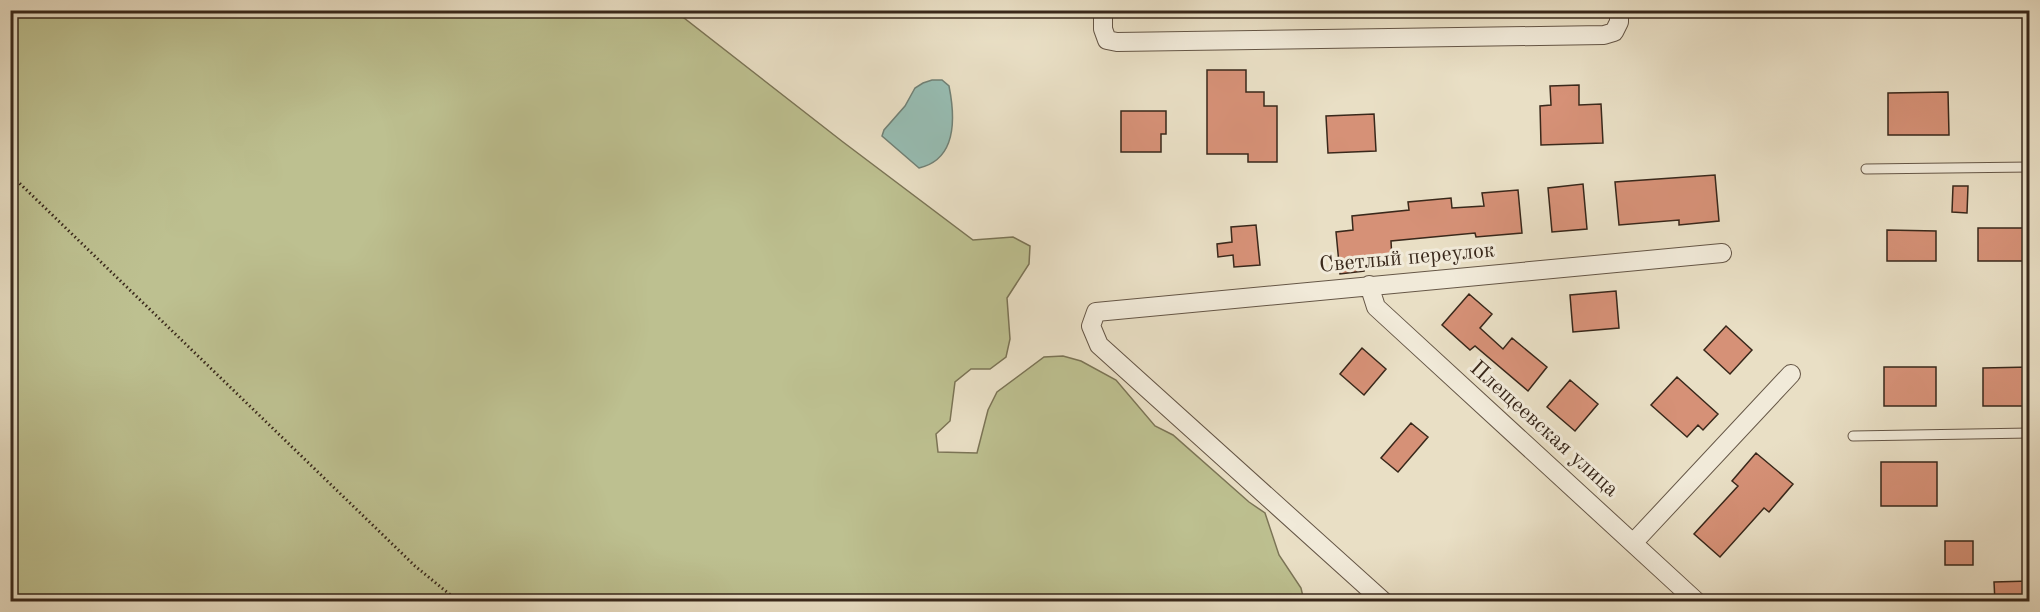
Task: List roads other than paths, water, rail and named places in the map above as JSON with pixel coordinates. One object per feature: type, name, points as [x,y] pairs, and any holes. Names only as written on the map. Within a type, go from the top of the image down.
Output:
[{"type":"street","points":[[1102,10],[1103,29],[1107,40],[1117,42],[1604,35],[1614,32],[1619,22],[1619,10]]},
{"type":"street","name":"Светлый переулок","points":[[1384,602],[1099,345],[1091,326],[1096,312],[1722,254]]},
{"type":"street","name":"Плещеевская улица","points":[[1369,285],[1376,307],[1697,602]]},
{"type":"street","points":[[1634,543],[1791,374]]},
{"type":"lane","points":[[1866,169],[2030,167]]},
{"type":"lane","points":[[1853,436],[2030,433]]},
{"type":"water","points":[[932,80],[942,80],[949,86],[952,110],[951,135],[941,156],[932,163],[919,168],[882,136],[884,130],[905,106],[915,88]]}]
